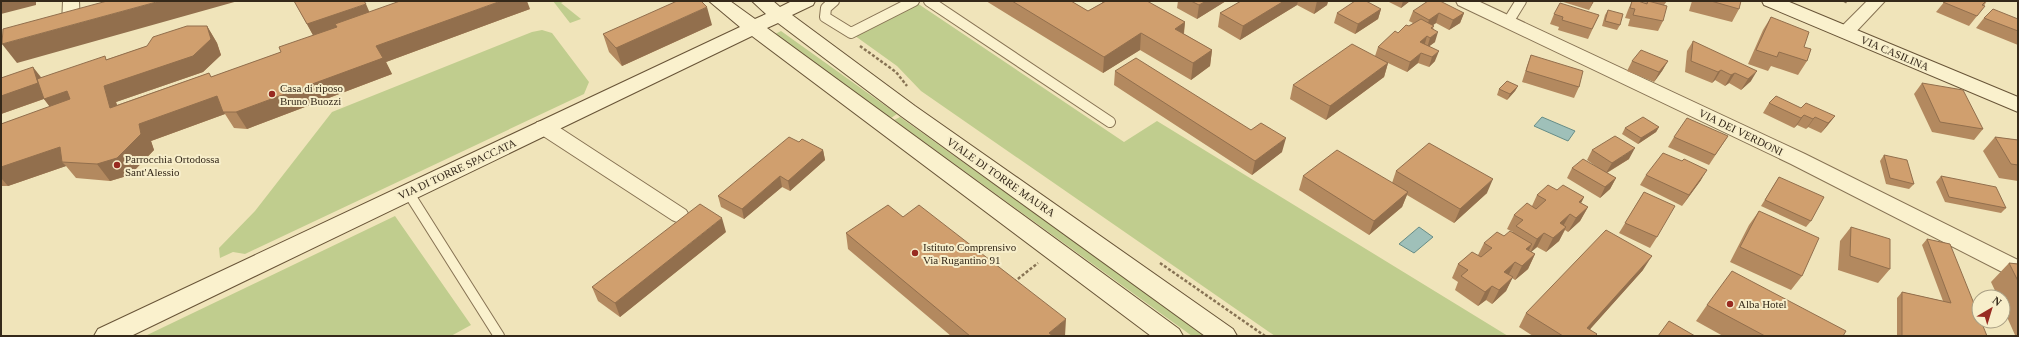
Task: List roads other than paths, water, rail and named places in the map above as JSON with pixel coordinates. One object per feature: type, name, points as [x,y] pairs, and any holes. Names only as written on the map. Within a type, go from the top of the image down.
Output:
[{"type":"street","points":[[71,1],[71,25]]},
{"type":"street","points":[[718,1],[1170,336]]},
{"type":"street","name":"VIALE DI TORRE MAURA","points":[[761,1],[908,111],[1224,336]]},
{"type":"street","name":"VIA DI TORRE SPACCATA","points":[[106,336],[754,28],[806,1]]},
{"type":"street","name":"VIA DEI VERDONI","points":[[1464,1],[1791,156],[2016,269]]},
{"type":"street","name":"VIA CASILINA","points":[[1771,1],[2018,105]]},
{"type":"street","points":[[1846,32],[1877,1]]},
{"type":"street","points":[[544,127],[678,215]]},
{"type":"lane","points":[[834,1],[830,3],[824,11],[824,17],[850,33],[914,1]]},
{"type":"lane","points":[[929,1],[1110,122]]},
{"type":"lane","points":[[1508,22],[1521,1]]},
{"type":"lane","points":[[408,192],[499,336]]},
{"type":"water","points":[[1542,117],[1575,131],[1568,141],[1534,126]]},
{"type":"water","points":[[1419,227],[1433,237],[1414,253],[1399,244]]},
{"type":"place","name":"Casa di riposo Bruno Buozzi","points":[[272,94]]},
{"type":"place","name":"Parrocchia Ortodossa Sant'Alessio","points":[[117,165]]},
{"type":"place","name":"Istituto Comprensivo Via Rugantino 91","points":[[915,253]]},
{"type":"place","name":"Alba Hotel","points":[[1730,304]]}]
